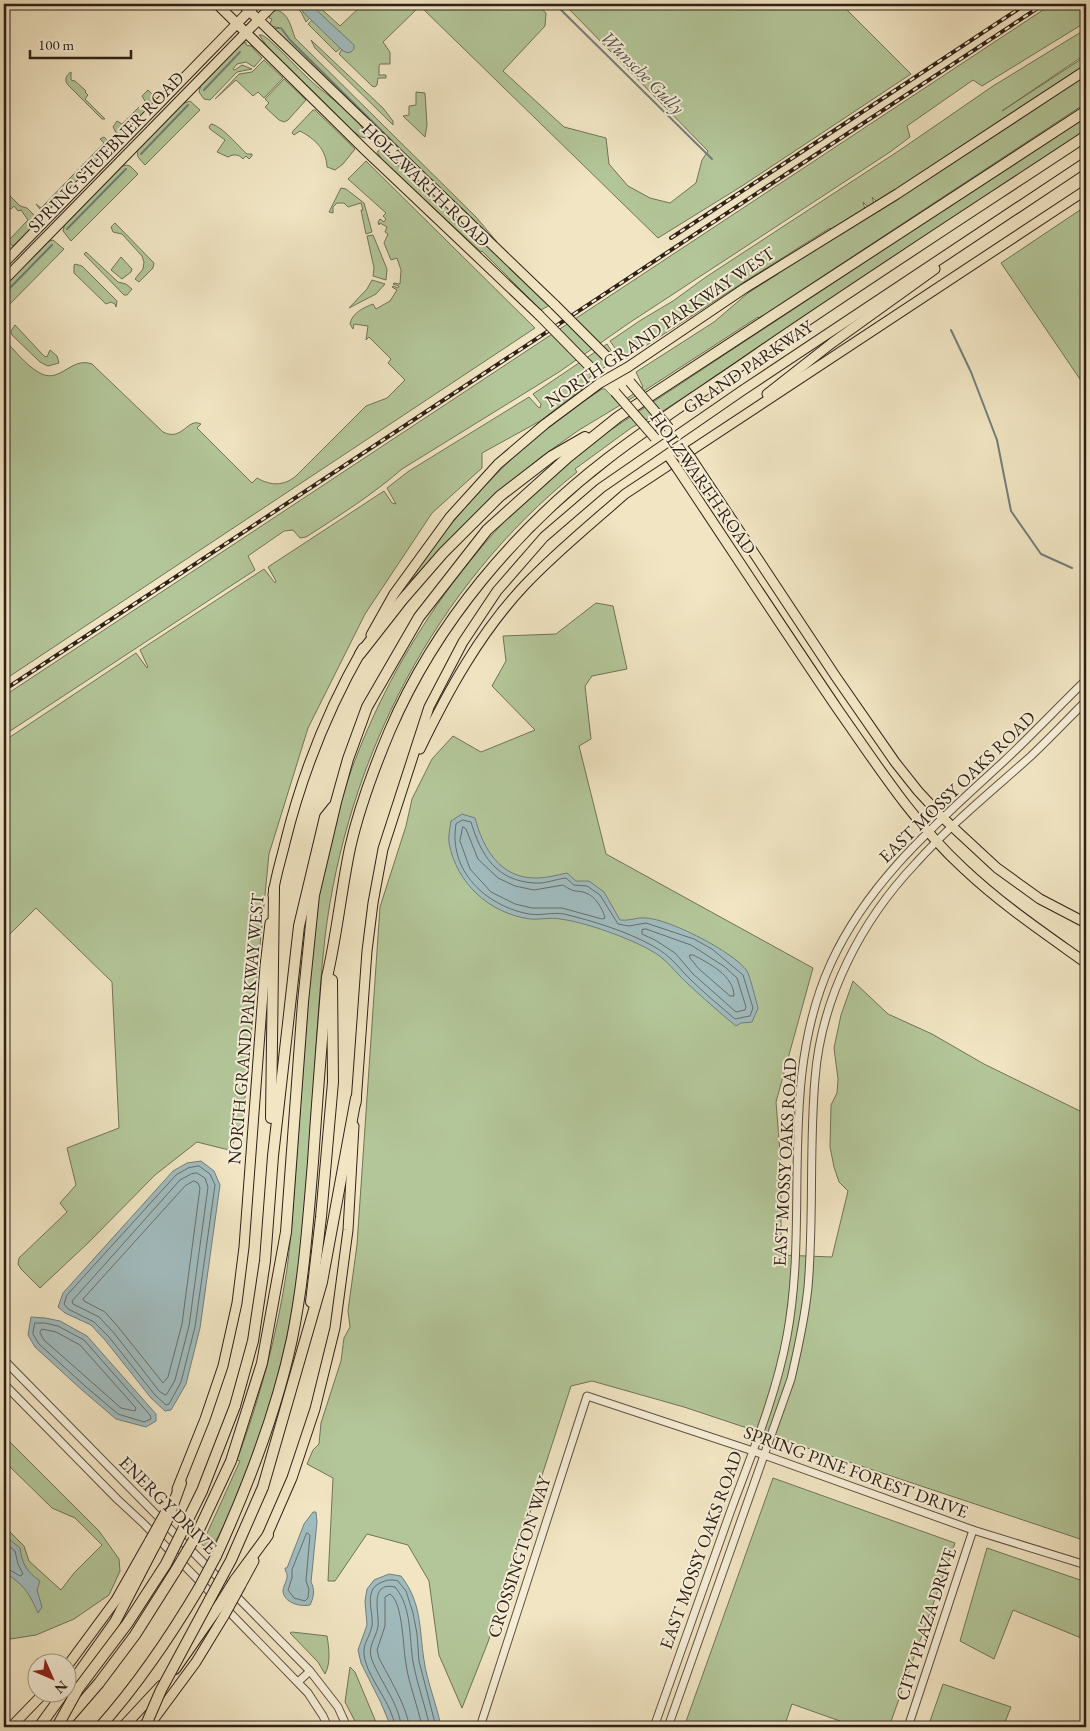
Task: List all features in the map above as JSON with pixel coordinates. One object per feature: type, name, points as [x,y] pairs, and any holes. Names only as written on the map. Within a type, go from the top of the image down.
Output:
[{"type":"highway","points":[[360,654],[403,599],[443,553],[500,496],[552,456],[618,418],[1086,111]]},
{"type":"highway","points":[[100,1727],[143,1674],[173,1632],[199,1588],[241,1501],[262,1445],[292,1340],[306,1251],[327,977],[338,905],[351,844],[368,786],[391,729],[424,664],[444,633],[495,564],[513,544],[582,479],[632,440],[803,323],[1086,136]]},
{"type":"highway","points":[[61,1727],[99,1683],[135,1635],[196,1536],[231,1461],[262,1363],[286,1232],[303,1002],[314,895],[348,759],[367,707],[419,617],[487,530],[568,457],[618,418]]},
{"type":"highway","points":[[58,1727],[78,1689],[127,1624],[166,1564],[210,1473],[235,1406],[254,1332],[265,1261],[273,1156],[299,926],[325,818],[336,802]]},
{"type":"highway","points":[[273,1156],[271,1126],[274,889]]},
{"type":"highway","points":[[306,1341],[321,1217],[333,1082],[332,953]]},
{"type":"highway","points":[[146,1727],[161,1690],[231,1560],[263,1487],[322,1282],[356,1098]]},
{"type":"highway","points":[[78,1674],[115,1622],[181,1482]]},
{"type":"highway","points":[[123,1727],[158,1690],[220,1613],[268,1535]]},
{"type":"highway","points":[[39,1727],[56,1704]]},
{"type":"main road","name":"HOLZWARTH ROAD","points":[[217,4],[615,392],[670,458],[812,672],[894,789],[928,832],[962,868],[1000,900],[1086,963]]},
{"type":"main road","name":"SPRING STUEBNER ROAD","points":[[4,280],[274,4]]},
{"type":"main road","name":"HOLZWARTH ROAD","points":[[249,6],[258,19],[621,371],[669,428],[691,458],[775,587],[894,760],[942,818],[997,868],[1040,898],[1086,923]]},
{"type":"main road","name":"SPRING STUEBNER ROAD","points":[[4,263],[237,23],[249,6]]},
{"type":"main road","name":"NORTH GRAND PARKWAY WEST","points":[[181,1482],[223,1366],[237,1303],[244,1247],[265,966],[274,889],[293,813],[318,739],[342,684],[394,594],[450,517],[498,464],[565,409],[745,288],[897,194],[1086,70]]},
{"type":"main road","name":"GRAND PARKWAY","points":[[406,778],[430,707],[463,642],[497,592],[544,537],[600,488],[675,436],[1086,162]]},
{"type":"main road","points":[[711,437],[832,343],[1065,176]]},
{"type":"main road","points":[[268,1535],[292,1478],[315,1408],[335,1328],[348,1230],[367,951],[372,903],[383,849],[406,778],[445,699],[487,632],[524,587],[573,538],[625,494],[1086,190]]},
{"type":"main road","points":[[76,1654],[116,1600],[153,1543]]},
{"type":"main road","points":[[146,1727],[196,1662],[220,1613]]},
{"type":"main road","points":[[11,1727],[34,1704]]},
{"type":"street","name":"EAST MOSSY OAKS ROAD","points":[[654,1727],[772,1396],[787,1337],[793,1289],[797,1141],[801,1077],[806,1039],[817,997],[831,963],[843,939],[872,894],[900,859],[1023,743],[1086,680]]},
{"type":"street","name":"EAST MOSSY OAKS ROAD","points":[[668,1727],[791,1379],[801,1336],[808,1290],[815,1078],[820,1042],[834,992],[855,946],[880,906],[915,863],[1032,755],[1086,701]]},
{"type":"street","points":[[793,1289],[808,1290]]},
{"type":"street","name":"ENERGY DRIVE","points":[[4,1360],[310,1670],[338,1708],[348,1727]]},
{"type":"street","name":"ENERGY DRIVE","points":[[4,1384],[308,1692],[328,1727]]},
{"type":"street","name":"SPRING PINE FOREST DRIVE","points":[[587,1396],[753,1451],[974,1530],[1086,1565]]},
{"type":"street","name":"CROSSINGTON WAY","points":[[480,1727],[587,1396]]},
{"type":"street","name":"CITY PLAZA DRIVE","points":[[908,1727],[974,1530]]},
{"type":"street","points":[[710,1570],[721,1573]]},
{"type":"street","points":[[298,1682],[310,1670]]},
{"type":"street","points":[[671,1680],[683,1684]]},
{"type":"green space","points":[[293,4],[316,4],[340,26],[363,4],[536,4],[546,13],[545,26],[503,71],[564,127],[606,138],[609,164],[628,186],[650,198],[670,203],[696,183],[702,160],[708,151],[564,4],[841,4],[911,74],[742,186],[658,238],[420,6],[383,42],[390,52],[390,64],[380,64],[379,75],[386,75],[386,78],[378,78],[375,87],[339,54],[341,48],[336,52],[308,24],[312,20],[310,18],[306,22],[301,12]]},
{"type":"green space","points":[[1052,4],[1086,4],[1086,22],[982,86],[973,80],[907,126],[910,137],[890,152],[629,323],[559,372],[402,469],[343,513],[306,537],[300,538],[293,530],[284,531],[248,556],[255,570],[4,735],[4,696]]},
{"type":"green space","points":[[277,10],[287,18],[295,38],[476,217],[497,242],[273,29],[280,28],[271,26],[272,19],[269,18],[271,13]]},
{"type":"green space","points":[[1086,29],[1086,54],[1002,111],[1086,56],[1086,64],[877,202],[872,197],[874,204],[868,207],[863,202],[865,209],[832,230],[830,228],[627,358],[617,359],[590,377],[583,388],[542,420],[482,453],[482,468],[432,513],[365,614],[308,728],[269,854],[242,1128],[229,1150],[197,1142],[155,1175],[89,1242],[40,1288],[21,1269],[18,1264],[19,1258],[67,1212],[60,1203],[76,1185],[67,1148],[119,1128],[112,982],[36,908],[4,940],[4,741],[136,653],[147,668],[140,650],[264,569],[275,583],[276,581],[268,567],[384,491],[392,503],[396,504],[387,488],[409,471],[529,397],[540,408],[541,404],[533,394],[607,344],[616,358],[620,355],[610,341],[903,148],[993,86]]},
{"type":"green space","points":[[259,35],[268,39],[310,80],[352,116],[364,131],[366,138],[353,131],[267,46]]},
{"type":"green space","points":[[311,40],[383,108],[393,121],[393,125],[315,48]]},
{"type":"green space","points":[[246,42],[246,45],[251,46],[262,58],[254,67],[246,62],[237,64],[233,69],[235,70],[242,65],[252,69],[237,72],[210,100],[204,99],[199,92],[201,84],[238,46]]},
{"type":"green space","points":[[264,60],[283,78],[264,98],[258,92],[253,96],[236,80],[215,99],[239,74],[252,72]]},
{"type":"green space","points":[[71,72],[71,80],[75,81],[86,91],[88,95],[85,99],[105,119],[102,119],[68,85],[66,78]]},
{"type":"green space","points":[[1086,75],[1086,101],[1083,105],[759,318],[579,430],[541,457],[502,489],[407,584],[448,528],[494,476],[519,452],[573,409],[602,389],[605,389],[619,404],[643,387],[636,372],[714,322],[748,293],[778,274],[778,272],[894,201]]},
{"type":"green space","points":[[284,79],[306,100],[284,122],[279,120],[265,107],[269,103],[265,99]]},
{"type":"green space","points":[[148,90],[158,100],[124,134],[117,134],[113,127],[117,121],[122,124],[145,101],[142,96]]},
{"type":"green space","points":[[416,92],[425,93],[427,125],[425,137],[403,116],[409,115],[409,106],[416,105]]},
{"type":"green space","points":[[190,101],[200,110],[145,165],[138,157],[137,150],[182,104]]},
{"type":"green space","points":[[313,110],[355,149],[343,164],[335,170],[327,167],[322,150],[315,141],[300,131],[294,135],[292,133]]},
{"type":"green space","points":[[1086,116],[1086,130],[666,409],[631,428],[575,469],[577,472],[526,517],[481,568],[441,622],[406,680],[377,741],[354,805],[336,870],[325,937],[310,1155],[299,1264],[291,1318],[279,1371],[258,1441],[231,1509],[209,1552],[200,1542],[201,1539],[204,1540],[240,1461],[237,1460],[267,1366],[283,1294],[292,1224],[313,938],[319,892],[330,841],[344,791],[362,742],[384,694],[409,648],[437,604],[503,523],[537,490],[600,437]]},
{"type":"green space","points":[[211,124],[220,128],[247,154],[252,154],[252,156],[249,159],[246,156],[243,159],[238,155],[228,157],[217,152],[225,140],[210,129]]},
{"type":"green space","points":[[104,137],[109,142],[108,151],[48,212],[43,213],[36,204],[41,208],[104,143],[100,139]]},
{"type":"green space","points":[[380,150],[439,199],[550,305],[541,310],[482,251],[382,160],[377,152]]},
{"type":"green space","points":[[366,161],[535,328],[4,680],[4,339],[29,365],[46,375],[53,376],[59,374],[77,364],[92,364],[163,432],[175,434],[192,424],[201,424],[197,428],[252,483],[257,478],[272,484],[287,482],[296,476],[366,406],[387,398],[405,380],[388,363],[391,359],[369,337],[366,340],[368,326],[354,324],[353,329],[350,324],[353,317],[362,309],[373,304],[376,309],[390,301],[397,290],[392,287],[398,288],[399,286],[393,284],[400,284],[401,270],[397,258],[391,260],[384,243],[388,234],[385,232],[387,227],[380,223],[379,225],[378,222],[380,219],[384,222],[386,219],[383,216],[386,213],[348,179]]},
{"type":"green space","points":[[130,166],[138,174],[71,241],[63,231],[65,223],[120,167]]},
{"type":"green space","points":[[341,188],[346,189],[364,203],[372,232],[366,234],[361,203],[348,207],[344,203],[337,203],[333,207],[333,213],[329,212]]},
{"type":"green space","points":[[4,190],[20,206],[27,208],[38,219],[36,225],[13,246],[4,237],[9,240],[28,220],[21,210],[18,211],[14,206],[11,209],[8,207],[10,205],[4,199]]},
{"type":"green space","points":[[1086,206],[1086,388],[1001,263]]},
{"type":"green space","points":[[115,223],[154,263],[153,268],[139,282],[135,279],[143,269],[144,262],[142,256],[122,234],[113,232],[111,227]]},
{"type":"green space","points":[[373,235],[387,269],[386,280],[373,276],[374,268],[367,236]]},
{"type":"green space","points":[[53,240],[64,249],[4,310],[4,286],[46,242]]},
{"type":"green space","points":[[86,252],[118,282],[126,284],[132,289],[127,295],[124,295],[84,254]]},
{"type":"green space","points":[[121,257],[132,269],[122,279],[111,270]]},
{"type":"green space","points":[[75,264],[82,266],[117,301],[116,307],[111,302],[106,304],[74,273]]},
{"type":"green space","points":[[372,280],[385,284],[376,294],[349,308],[367,289]]},
{"type":"green space","points":[[15,325],[44,356],[47,357],[50,350],[57,356],[59,363],[48,366],[40,362],[12,335],[11,331]]},
{"type":"green space","points":[[596,603],[613,606],[627,669],[592,676],[585,686],[591,739],[579,746],[606,854],[813,968],[776,1102],[781,1164],[781,1255],[832,1257],[848,1191],[839,1182],[830,1147],[831,1105],[837,1093],[838,1079],[834,1048],[841,1015],[853,981],[888,1014],[932,1034],[984,1064],[1082,1112],[1086,1112],[1086,1541],[684,1407],[592,1381],[571,1386],[488,1642],[462,1708],[439,1655],[429,1581],[408,1545],[367,1534],[335,1581],[328,1581],[333,1478],[307,1464],[313,1450],[319,1444],[321,1423],[341,1361],[344,1338],[350,1327],[348,1311],[357,1245],[380,907],[406,826],[412,799],[432,759],[453,736],[481,752],[535,730],[492,686],[506,661],[503,636],[556,634]]},
{"type":"green space","points":[[4,1436],[99,1531],[119,1559],[120,1571],[109,1595],[74,1619],[36,1635],[4,1640],[4,1526],[24,1546],[29,1561],[61,1590],[74,1573],[102,1545],[75,1518],[52,1508],[4,1461]]},
{"type":"green space","points":[[773,1478],[955,1543],[889,1727],[857,1727],[792,1704],[784,1727],[684,1727]]},
{"type":"green space","points":[[987,1548],[1086,1582],[1086,1640],[1013,1610],[994,1659],[960,1641]]},
{"type":"green space","points":[[290,1633],[327,1636],[329,1660],[325,1674],[318,1662]]},
{"type":"green space","points":[[350,1667],[355,1672],[378,1727],[358,1727],[345,1702]]},
{"type":"green space","points":[[943,1684],[1011,1707],[1003,1727],[928,1727]]},
{"type":"water","points":[[303,4],[310,4],[354,45],[354,49],[347,53],[342,50],[303,12],[301,6]]},
{"type":"water","points":[[462,814],[475,818],[488,850],[495,860],[513,873],[524,877],[537,878],[567,873],[576,881],[589,881],[604,892],[620,920],[643,918],[670,924],[685,930],[729,955],[740,963],[750,978],[758,1008],[752,1022],[741,1023],[736,1026],[682,979],[661,957],[631,941],[594,927],[570,921],[552,918],[530,919],[515,916],[488,903],[467,883],[453,858],[449,841],[451,821]]},
{"type":"water","points":[[201,1161],[214,1171],[220,1185],[200,1328],[186,1384],[171,1410],[165,1411],[151,1398],[91,1325],[65,1313],[58,1307],[63,1293],[173,1171],[187,1163]]},
{"type":"water","points":[[31,1317],[60,1321],[87,1336],[156,1414],[156,1421],[146,1427],[116,1419],[35,1347],[28,1335]]},
{"type":"water","points":[[313,1512],[316,1512],[317,1522],[311,1582],[314,1593],[310,1605],[302,1605],[289,1601],[284,1595],[283,1589],[287,1576],[285,1568],[287,1568],[304,1524]]},
{"type":"water","points":[[4,1535],[20,1548],[26,1567],[40,1581],[37,1590],[42,1607],[38,1613],[25,1589],[4,1572]]},
{"type":"water","points":[[389,1574],[401,1576],[413,1596],[420,1626],[425,1668],[441,1727],[391,1727],[361,1663],[358,1650],[367,1625],[365,1601],[367,1589],[374,1580]]},
{"type":"waterway","name":"Wunsche Gully","points":[[555,4],[712,159]]},
{"type":"waterway","points":[[281,28],[290,40],[426,175]]},
{"type":"waterway","points":[[204,90],[240,52]]},
{"type":"waterway","points":[[141,154],[188,105]]},
{"type":"waterway","points":[[67,229],[126,169]]},
{"type":"waterway","points":[[4,294],[52,245]]},
{"type":"waterway","points":[[951,330],[971,372],[997,440],[1011,511],[1041,554],[1072,568]]},
{"type":"railway","points":[[671,238],[1026,4]]},
{"type":"railway","points":[[4,690],[1044,4]]}]
